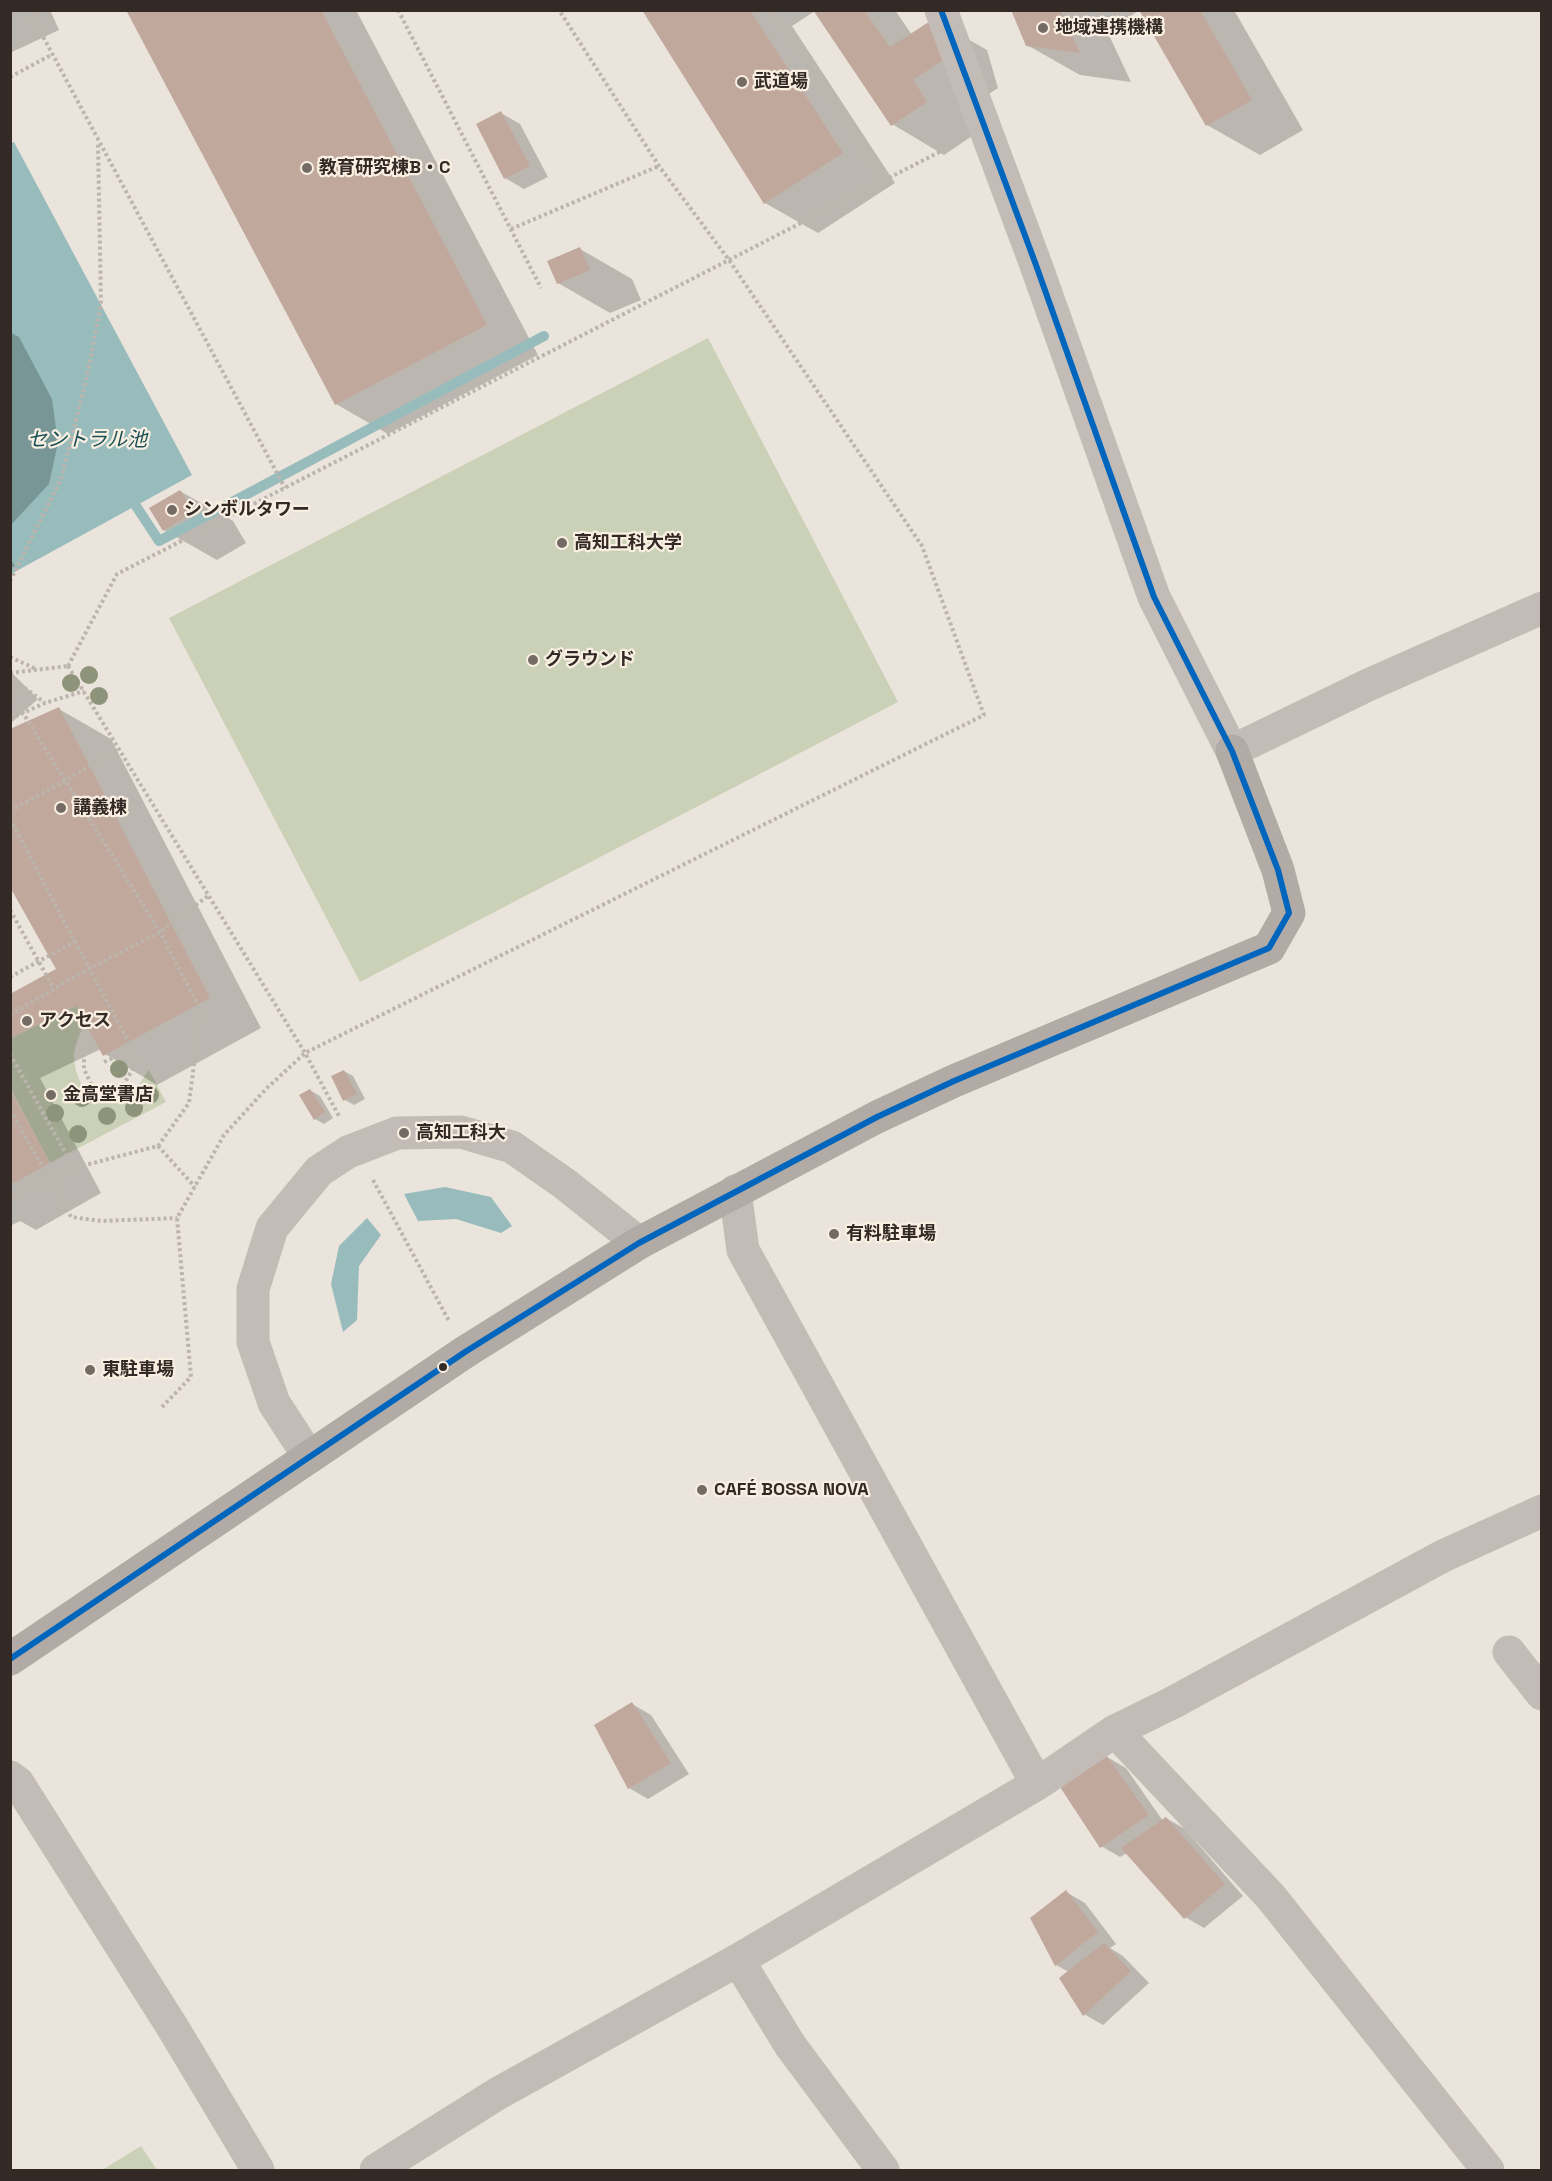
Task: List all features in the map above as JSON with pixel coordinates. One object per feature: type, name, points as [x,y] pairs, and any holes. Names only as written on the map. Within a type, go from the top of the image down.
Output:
[{"type":"main road","points":[[10,1659],[465,1352],[639,1243],[877,1117],[1269,948],[1289,913],[1278,870],[1232,751]]},
{"type":"street","points":[[941,10],[1154,597],[1232,751],[1368,685],[1542,608]]},
{"type":"street","points":[[309,1457],[274,1403],[253,1342],[253,1289],[272,1228],[319,1171],[356,1148],[398,1133],[461,1132],[512,1147],[565,1184],[639,1243]]},
{"type":"street","points":[[735,1191],[743,1250],[1037,1784]]},
{"type":"street","points":[[376,2170],[497,2094],[738,1960],[1037,1784],[1115,1731],[1182,1698],[1443,1556],[1542,1511]]},
{"type":"street","points":[[1509,1652],[1542,1694]]},
{"type":"street","points":[[1115,1731],[1270,1897],[1488,2170]]},
{"type":"street","points":[[10,1777],[18,1783],[173,2028],[258,2170]]},
{"type":"street","points":[[738,1960],[790,2045],[884,2170]]},
{"type":"path","points":[[33,10],[32,16],[98,142],[285,488]]},
{"type":"path","points":[[398,10],[541,288]]},
{"type":"path","points":[[162,1407],[191,1377],[177,1218],[224,1134],[266,1089],[305,1053],[984,715],[922,546],[729,260],[659,166],[559,10]]},
{"type":"path","points":[[771,10],[882,182]]},
{"type":"path","points":[[10,77],[53,54]]},
{"type":"path","points":[[68,666],[117,574],[985,129]]},
{"type":"path","points":[[10,581],[61,479],[86,381],[100,304],[98,142]]},
{"type":"path","points":[[512,229],[659,166]]},
{"type":"path","points":[[10,657],[36,669]]},
{"type":"path","points":[[10,675],[36,669],[68,666]]},
{"type":"path","points":[[68,666],[305,1053],[465,1352]]},
{"type":"path","points":[[10,675],[45,702]]},
{"type":"path","points":[[10,1198],[74,1168],[158,1146],[189,1103],[201,1011],[160,932],[23,713],[10,697],[25,687]]},
{"type":"path","points":[[10,719],[45,702],[84,691]]},
{"type":"path","points":[[10,811],[118,748]]},
{"type":"path","points":[[10,819],[138,1060],[124,1084],[110,1088],[93,1088],[84,1069],[84,1046],[94,1038]]},
{"type":"path","points":[[10,1015],[90,968],[160,932],[208,897]]},
{"type":"path","points":[[10,910],[54,989]]},
{"type":"path","points":[[10,977],[76,941]]},
{"type":"path","points":[[104,1062],[133,1049]]},
{"type":"path","points":[[10,1054],[74,1168]]},
{"type":"path","points":[[10,1110],[71,1217],[102,1221],[177,1218]]},
{"type":"path","points":[[158,1146],[195,1187]]},
{"type":"green space","name":"グラウンド","points":[[708,338],[898,702],[360,982],[169,618]]},
{"type":"green space","points":[[76,1006],[85,1021],[75,1048],[75,1068],[90,1094],[107,1102],[118,1101],[132,1094],[149,1070],[166,1102],[50,1163],[11,1089],[11,1038]]},
{"type":"green space","points":[[141,2146],[157,2170],[102,2170]]},
{"type":"water","name":"セントラル池","points":[[14,142],[192,475],[11,574],[10,143]]},
{"type":"water","points":[[445,1187],[491,1197],[512,1226],[501,1233],[456,1219],[418,1221],[404,1194]]},
{"type":"water","points":[[367,1218],[381,1235],[359,1266],[357,1320],[343,1332],[331,1284],[339,1246]]},
{"type":"building","name":"教育研究棟B・C","points":[[126,10],[321,10],[487,325],[335,405]]},
{"type":"building","name":"武道場","points":[[642,10],[750,10],[843,153],[764,204]]},
{"type":"building","name":"武道場","points":[[813,10],[864,10],[890,47],[935,18],[946,58],[913,80],[927,102],[891,126]]},
{"type":"building","name":"地域連携機構","points":[[1011,10],[1060,10],[1080,53],[1026,46]]},
{"type":"building","points":[[1139,10],[1200,10],[1252,100],[1206,126]]},
{"type":"building","points":[[501,111],[530,166],[504,179],[476,124]]},
{"type":"building","points":[[580,247],[590,270],[557,284],[547,261]]},
{"type":"building","name":"シンボルタワー","points":[[180,490],[194,512],[163,531],[149,508]]},
{"type":"building","name":"講義棟","points":[[59,707],[210,998],[103,1056],[76,1006],[10,1038],[10,994],[56,969],[10,887],[10,729]]},
{"type":"building","points":[[344,1070],[357,1094],[343,1101],[331,1076]]},
{"type":"building","points":[[10,1089],[50,1163],[10,1185]]},
{"type":"building","points":[[310,1089],[325,1112],[314,1120],[299,1095]]},
{"type":"building","points":[[632,1702],[671,1763],[628,1789],[594,1725]]},
{"type":"building","points":[[1106,1755],[1149,1815],[1100,1848],[1060,1787]]},
{"type":"building","points":[[1166,1817],[1225,1884],[1184,1919],[1121,1848]]},
{"type":"building","points":[[1066,1890],[1098,1932],[1055,1966],[1030,1918]]},
{"type":"building","points":[[1104,1943],[1131,1971],[1083,2016],[1059,1978]]},
{"type":"waterway","points":[[136,506],[159,541],[544,336]]},
{"type":"transit line","points":[[10,1659],[465,1352],[639,1243],[877,1117],[954,1081],[1269,948],[1289,913],[1278,870],[1232,751],[1154,597],[1036,265],[941,10]]},
{"type":"place","name":"地域連携機構","points":[[1043,28]]},
{"type":"place","name":"武道場","points":[[742,82]]},
{"type":"place","name":"教育研究棟B・C","points":[[307,168]]},
{"type":"place","name":"シンボルタワー","points":[[172,510]]},
{"type":"place","name":"高知工科大学","points":[[562,543]]},
{"type":"place","name":"グラウンド","points":[[533,660]]},
{"type":"place","name":"講義棟","points":[[61,808]]},
{"type":"place","name":"アクセス","points":[[27,1021]]},
{"type":"place","name":"金高堂書店","points":[[51,1095]]},
{"type":"place","name":"高知工科大","points":[[404,1133]]},
{"type":"place","name":"有料駐車場","points":[[834,1234]]},
{"type":"place","name":"東駐車場","points":[[90,1370]]},
{"type":"place","name":"CAFÉ BOSSA NOVA","points":[[702,1490]]}]
